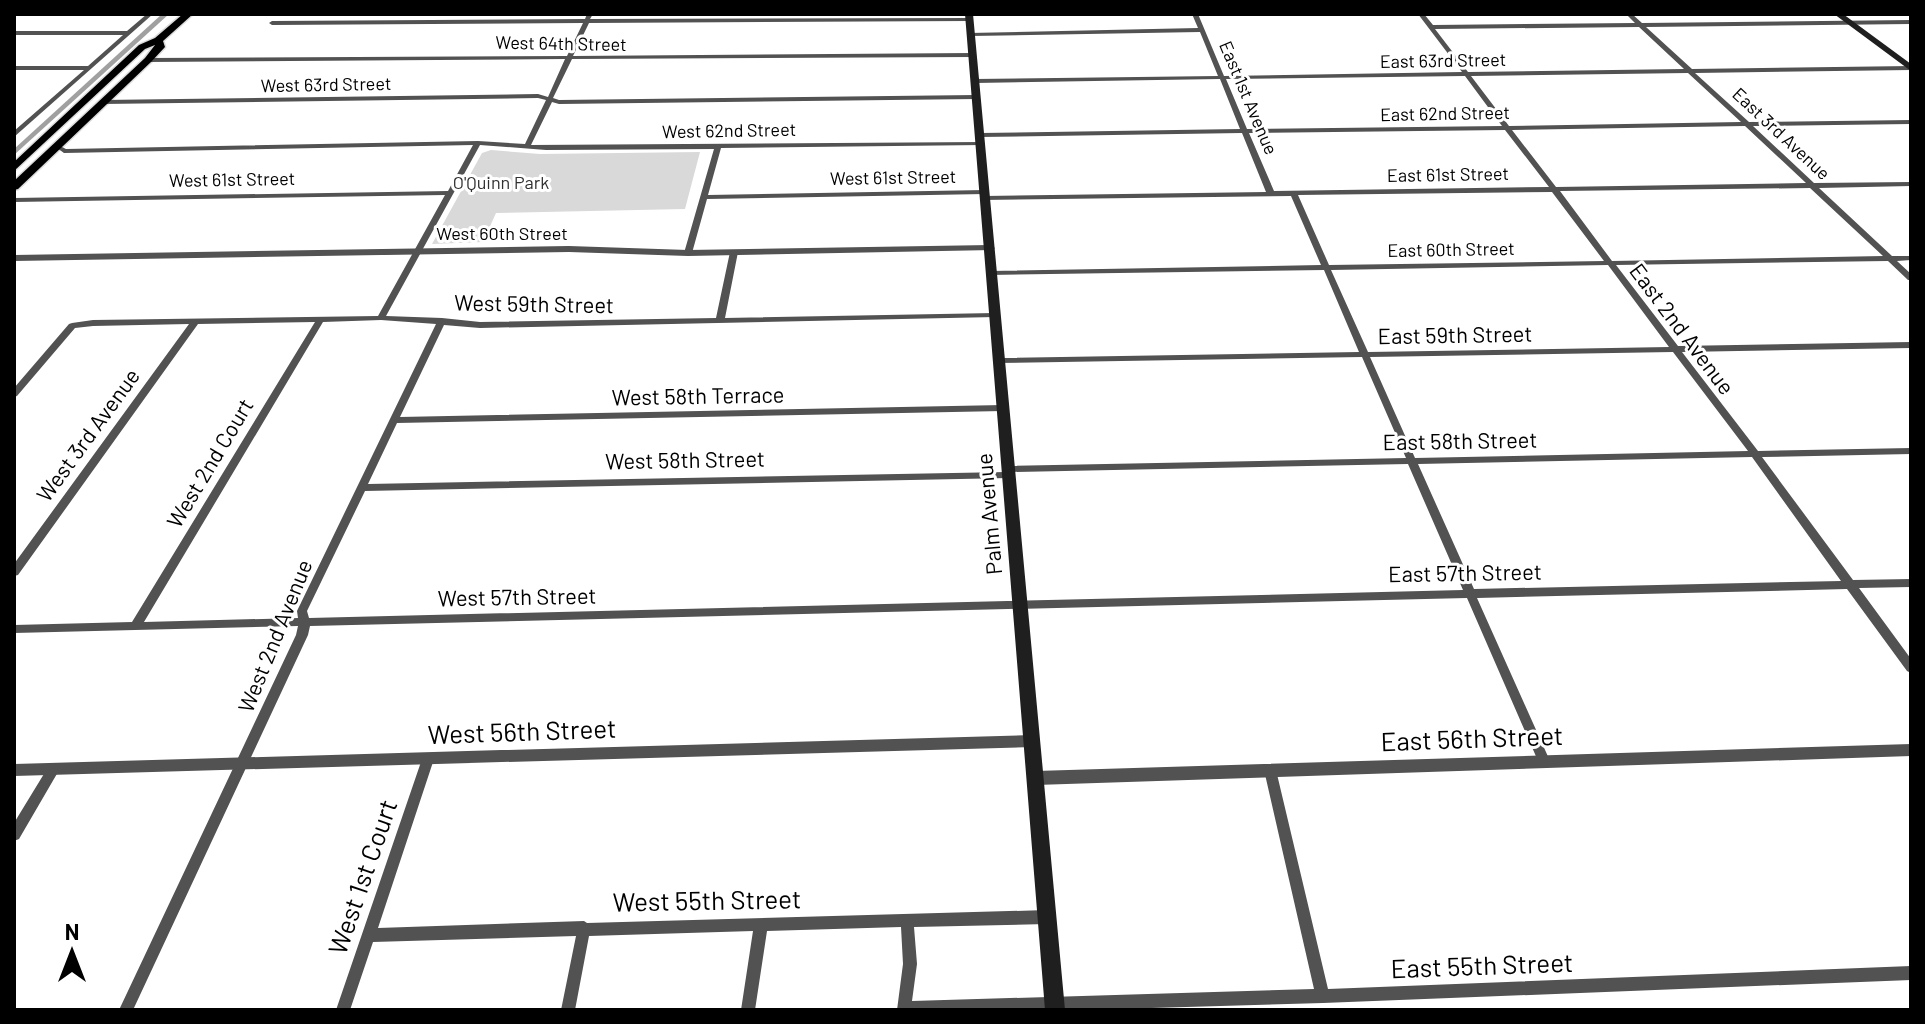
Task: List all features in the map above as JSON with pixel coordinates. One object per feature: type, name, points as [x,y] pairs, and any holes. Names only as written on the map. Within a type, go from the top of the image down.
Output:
[{"type":"main road","points":[[14,168],[142,47],[158,40],[188,14]]},
{"type":"main road","points":[[1838,14],[1911,68]]},
{"type":"main road","name":"Palm Avenue","points":[[969,16],[1055,1008]]},
{"type":"main road","points":[[14,187],[148,60],[160,47],[158,40]]},
{"type":"main road","points":[[103,102],[102,93],[115,80],[114,76]]},
{"type":"main road","points":[[71,116],[103,102]]},
{"type":"street","points":[[14,135],[150,14]]},
{"type":"street","points":[[280,14],[272,23],[969,16]]},
{"type":"street","points":[[348,24],[357,14]]},
{"type":"street","points":[[427,23],[433,14]]},
{"type":"street","points":[[506,22],[511,14]]},
{"type":"street","points":[[527,147],[590,14]]},
{"type":"street","name":"East 1st Avenue","points":[[1195,14],[1271,194]]},
{"type":"street","name":"East 2nd Avenue","points":[[1421,14],[1755,454],[1911,668]]},
{"type":"street","name":"East 3rd Avenue","points":[[1629,14],[1911,278]]},
{"type":"street","points":[[1431,27],[1911,22]]},
{"type":"street","points":[[971,34],[1202,30]]},
{"type":"street","points":[[14,33],[129,33]]},
{"type":"street","name":"West 64th Street","points":[[148,60],[570,57],[603,60],[973,55]]},
{"type":"street","points":[[14,68],[89,68]]},
{"type":"street","name":"East 63rd Street","points":[[975,81],[1911,68]]},
{"type":"street","name":"West 63rd Street","points":[[103,102],[538,96],[550,99]]},
{"type":"street","points":[[550,99],[976,97]]},
{"type":"street","name":"East 62nd Street","points":[[980,139],[1911,122]]},
{"type":"street","name":"West 62nd Street","points":[[58,148],[64,151],[478,143],[527,147],[718,147],[980,139]]},
{"type":"street","points":[[381,318],[478,143]]},
{"type":"street","points":[[688,253],[718,147]]},
{"type":"street","name":"East 61st Street","points":[[985,195],[1294,194],[1911,184]]},
{"type":"street","name":"West 61st Street","points":[[14,200],[450,193]]},
{"type":"street","points":[[1294,194],[1544,761]]},
{"type":"street","name":"West 61st Street","points":[[705,197],[985,195]]},
{"type":"street","name":"West 60th Street","points":[[14,258],[569,249],[688,253],[990,248]]},
{"type":"street","points":[[720,321],[734,252]]},
{"type":"street","name":"East 60th Street","points":[[992,273],[1911,258]]},
{"type":"street","name":"West 59th Street","points":[[14,394],[72,326],[381,318],[480,325],[995,315]]},
{"type":"street","name":"West 2nd Court","points":[[135,627],[320,320]]},
{"type":"street","name":"West 2nd Avenue","points":[[126,1010],[305,622],[302,611],[442,321]]},
{"type":"street","name":"West 3rd Avenue","points":[[14,572],[195,322]]},
{"type":"street","name":"East 59th Street","points":[[999,361],[1911,345]]},
{"type":"street","name":"West 58th Terrace","points":[[394,420],[1003,408]]},
{"type":"street","name":"East 58th Street","points":[[1009,472],[1911,451]]},
{"type":"street","name":"West 58th Street","points":[[362,488],[1009,472]]},
{"type":"street","name":"East 57th Street","points":[[1021,604],[1911,583]]},
{"type":"street","name":"West 57th Street","points":[[14,629],[1021,604]]},
{"type":"street","name":"West 56th Street","points":[[14,770],[1032,741]]},
{"type":"street","name":"East 56th Street","points":[[1036,778],[1911,750]]},
{"type":"street","name":"West 1st Court","points":[[343,1010],[428,759]]},
{"type":"street","points":[[14,835],[54,768]]},
{"type":"street","points":[[1270,770],[1323,996]]},
{"type":"street","name":"West 55th Street","points":[[368,935],[1047,917]]},
{"type":"street","points":[[904,1009],[910,964],[907,920]]},
{"type":"street","points":[[748,1010],[761,924]]},
{"type":"street","points":[[568,1010],[584,928]]},
{"type":"street","name":"East 55th Street","points":[[904,1009],[1055,1008],[1911,973]]},
{"type":"green space","name":"O'Quinn Park","points":[[491,150],[540,154],[700,152],[685,209],[496,213],[483,242],[432,244],[482,153]]},
{"type":"waterway","points":[[14,153],[166,14]]}]
